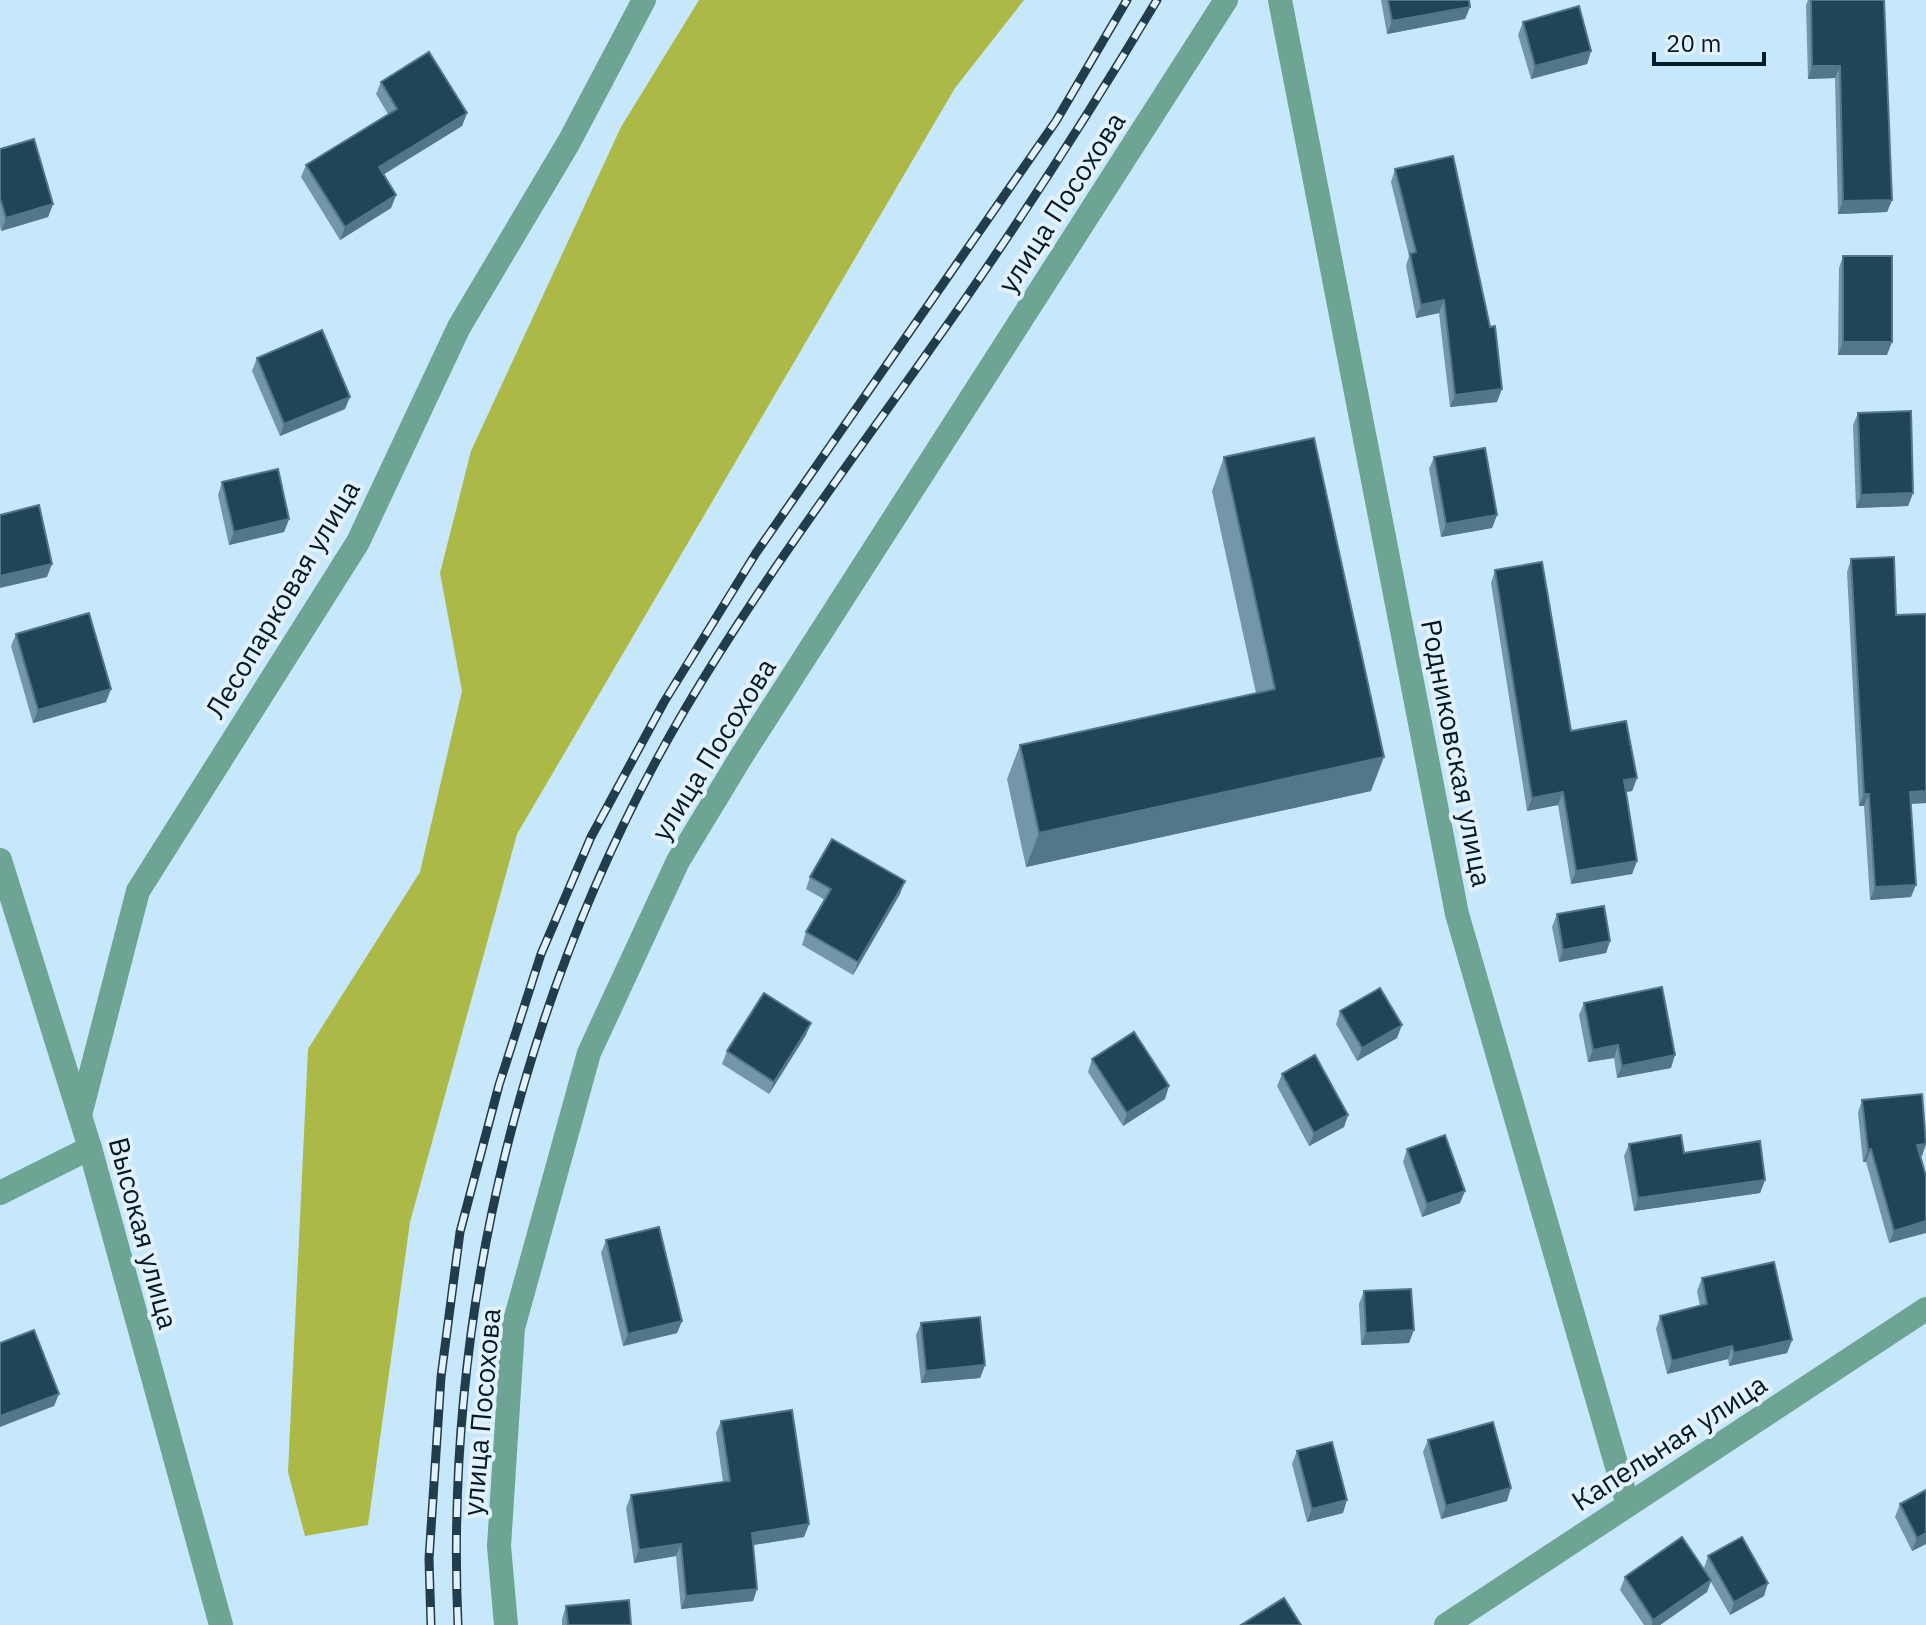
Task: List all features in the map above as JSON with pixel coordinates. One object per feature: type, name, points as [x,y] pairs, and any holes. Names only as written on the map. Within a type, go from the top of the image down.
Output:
[{"type":"street","name":"Лесопарковая улица","points":[[80,1115],[138,891],[358,542],[459,327],[569,142],[644,0]]},
{"type":"street","name":"улица Посохова","points":[[506,1625],[499,1546],[513,1328],[589,1053],[678,861],[741,757],[1226,0]]},
{"type":"street","name":"Родниковская улица","points":[[1280,0],[1457,914],[1628,1505]]},
{"type":"street","name":"Высокая улица","points":[[0,860],[90,1148],[221,1625]]},
{"type":"street","points":[[0,1193],[90,1148]]},
{"type":"street","name":"Капельная улица","points":[[1446,1625],[1926,1309]]},
{"type":"green space","points":[[699,0],[1024,0],[955,88],[517,834],[410,1222],[368,1525],[305,1536],[288,1472],[308,1049],[420,872],[462,691],[440,573],[471,451],[621,127]]},
{"type":"building","points":[[1388,0],[1469,0],[1470,7],[1392,21]]},
{"type":"building","points":[[1811,0],[1884,0],[1892,200],[1843,201],[1840,66],[1812,66]]},
{"type":"building","points":[[1579,6],[1591,51],[1535,66],[1523,22]]},
{"type":"building","points":[[429,52],[467,113],[379,167],[396,195],[345,227],[306,165],[397,109],[381,82]]},
{"type":"building","points":[[34,139],[53,204],[6,218],[0,198],[0,149]]},
{"type":"building","points":[[1453,156],[1490,327],[1495,326],[1502,389],[1455,395],[1444,300],[1421,305],[1410,254],[1416,252],[1395,169]]},
{"type":"building","points":[[1843,256],[1892,256],[1892,342],[1843,342]]},
{"type":"building","points":[[322,330],[350,397],[284,424],[257,358]]},
{"type":"building","points":[[1911,411],[1913,493],[1861,495],[1858,413]]},
{"type":"building","points":[[1314,438],[1384,757],[1039,833],[1020,745],[1275,689],[1224,457]]},
{"type":"building","points":[[1485,448],[1497,515],[1446,524],[1434,457]]},
{"type":"building","points":[[278,469],[289,519],[234,532],[222,482]]},
{"type":"building","points":[[39,505],[52,564],[0,576],[0,515]]},
{"type":"building","points":[[1894,557],[1896,615],[1926,614],[1926,791],[1910,792],[1916,885],[1875,887],[1869,794],[1864,794],[1851,559]]},
{"type":"building","points":[[1542,562],[1571,731],[1626,721],[1637,778],[1624,780],[1637,861],[1576,871],[1563,792],[1532,798],[1495,570]]},
{"type":"building","points":[[89,613],[111,689],[38,710],[16,634]]},
{"type":"building","points":[[832,839],[905,881],[858,962],[806,932],[831,889],[810,877]]},
{"type":"building","points":[[1604,906],[1610,941],[1563,950],[1557,914]]},
{"type":"building","points":[[1662,987],[1675,1055],[1622,1066],[1618,1045],[1593,1050],[1584,1003]]},
{"type":"building","points":[[1380,988],[1402,1025],[1362,1048],[1340,1011]]},
{"type":"building","points":[[764,993],[811,1023],[774,1082],[727,1051]]},
{"type":"building","points":[[1134,1032],[1169,1086],[1127,1113],[1092,1059]]},
{"type":"building","points":[[1315,1055],[1348,1115],[1314,1133],[1282,1074]]},
{"type":"building","points":[[1922,1094],[1926,1144],[1917,1145],[1926,1176],[1926,1221],[1894,1231],[1871,1149],[1868,1150],[1862,1100]]},
{"type":"building","points":[[1445,1135],[1465,1191],[1427,1204],[1407,1149]]},
{"type":"building","points":[[1681,1135],[1684,1153],[1760,1141],[1765,1180],[1638,1198],[1629,1144]]},
{"type":"building","points":[[659,1227],[682,1321],[628,1334],[606,1240]]},
{"type":"building","points":[[1774,1262],[1792,1340],[1734,1353],[1732,1346],[1672,1361],[1660,1316],[1707,1304],[1702,1278]]},
{"type":"building","points":[[1411,1289],[1414,1330],[1366,1333],[1364,1291]]},
{"type":"building","points":[[980,1317],[985,1365],[926,1371],[921,1323]]},
{"type":"building","points":[[34,1330],[59,1394],[0,1416],[0,1343]]},
{"type":"building","points":[[792,1410],[809,1524],[752,1533],[757,1589],[686,1596],[681,1544],[639,1550],[631,1495],[730,1481],[721,1421]]},
{"type":"building","points":[[1493,1422],[1511,1488],[1446,1506],[1428,1440]]},
{"type":"building","points":[[1332,1442],[1347,1500],[1312,1509],[1297,1451]]},
{"type":"building","points":[[1926,1490],[1926,1533],[1917,1538],[1900,1504]]},
{"type":"building","points":[[1682,1537],[1711,1580],[1653,1620],[1625,1577]]},
{"type":"building","points":[[1742,1537],[1768,1583],[1734,1602],[1708,1556]]},
{"type":"building","points":[[1284,1598],[1301,1625],[1241,1625]]},
{"type":"building","points":[[629,1600],[631,1625],[568,1625],[566,1606]]},
{"type":"railway","points":[[431,1625],[429,1559],[441,1377],[460,1232],[499,1085],[541,954],[591,837],[664,702],[756,553],[1056,121],[1127,0]]},
{"type":"railway","points":[[458,1625],[457,1506],[465,1387],[481,1269],[506,1152],[538,1037],[579,925],[628,816],[716,658],[785,554],[1016,225],[1157,0]]}]
